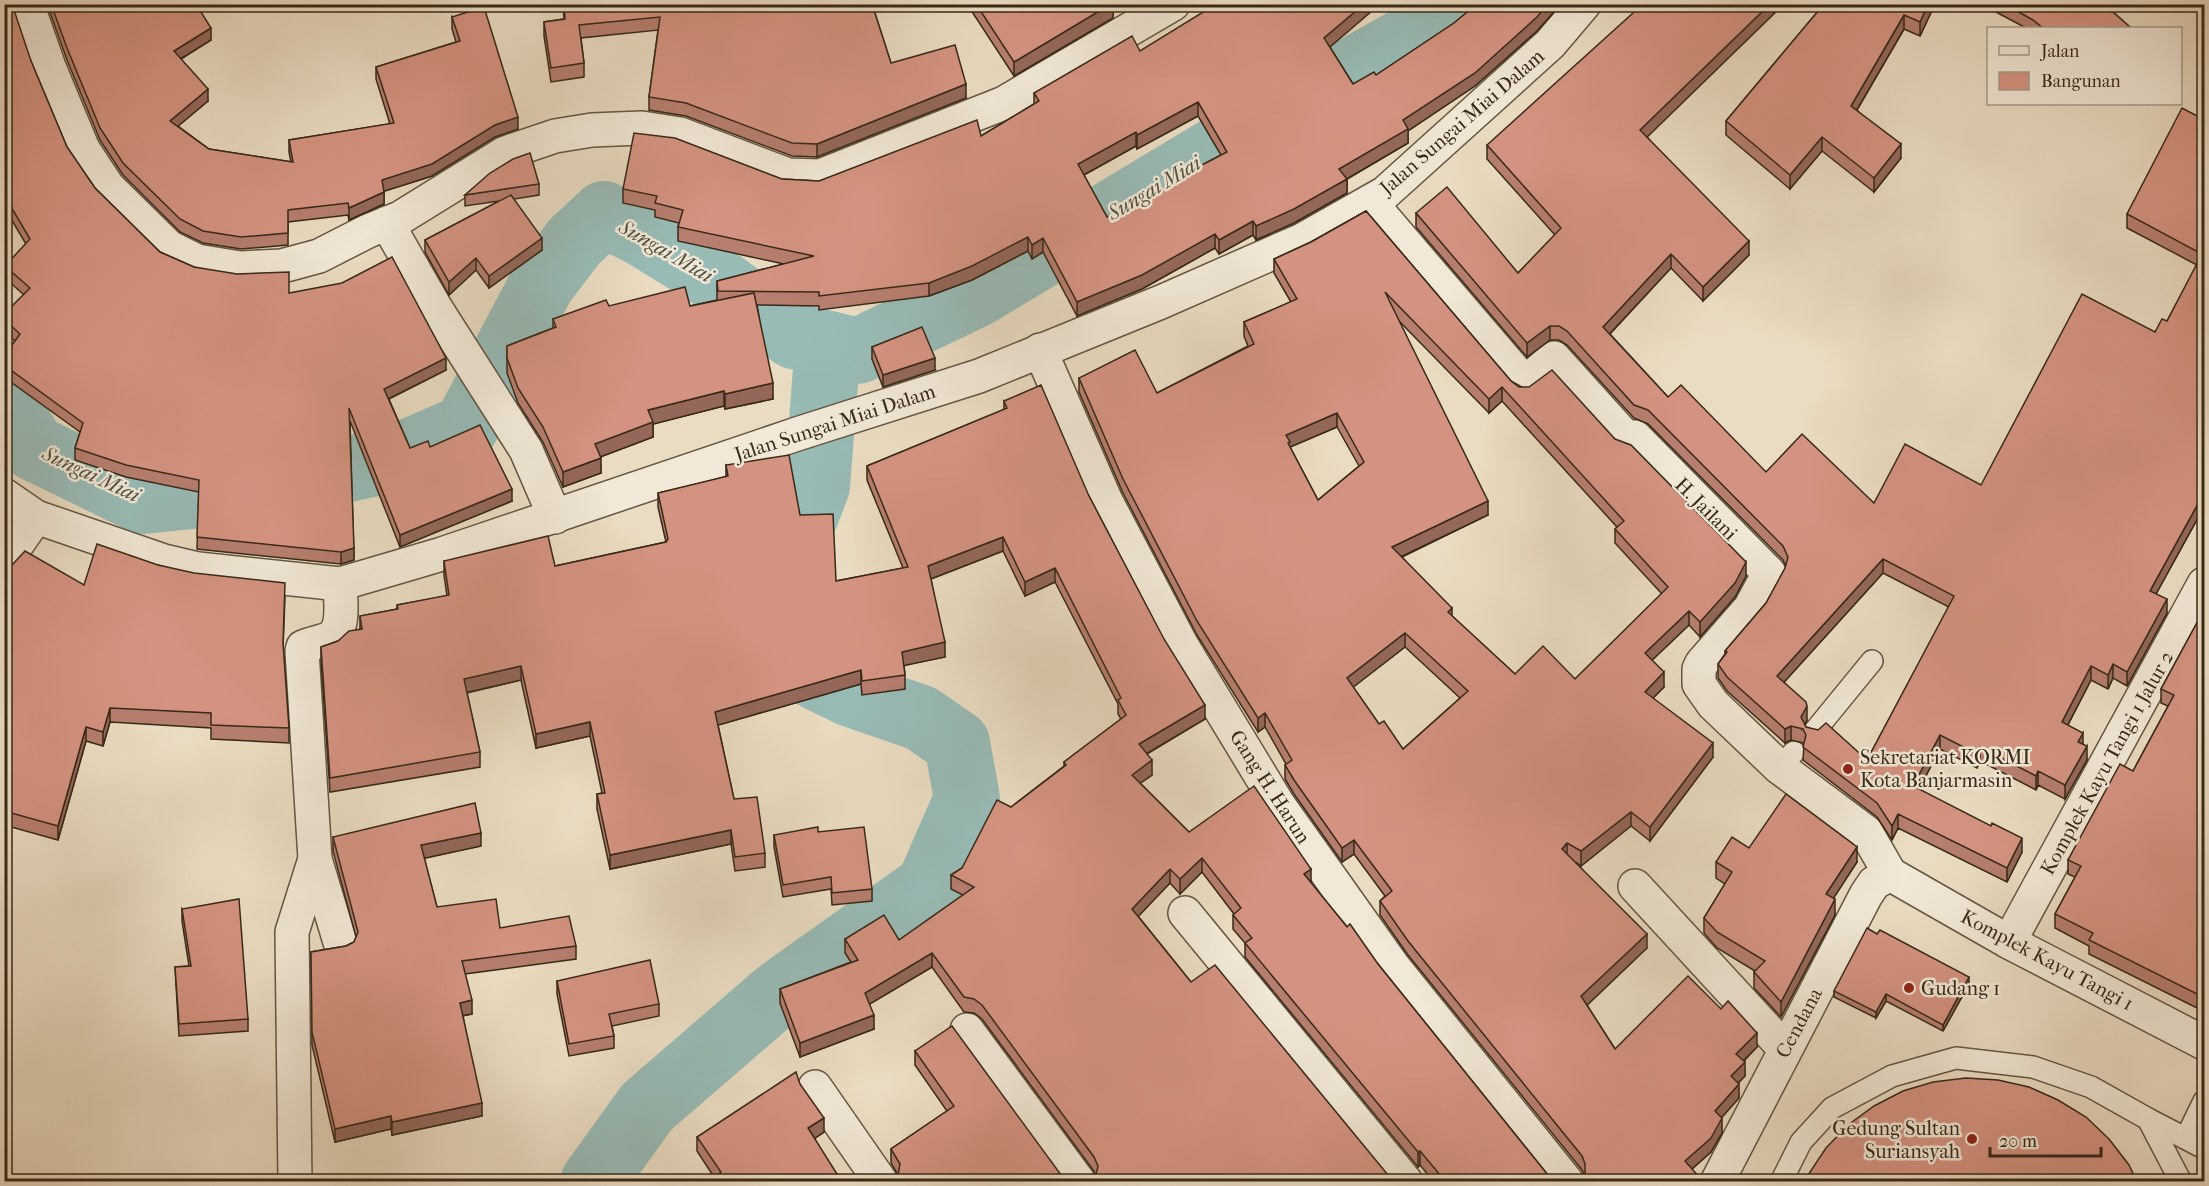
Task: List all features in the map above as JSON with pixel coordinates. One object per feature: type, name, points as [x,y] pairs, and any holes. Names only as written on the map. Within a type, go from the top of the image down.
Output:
[{"type":"street","points":[[27,4],[49,67],[83,149],[108,187],[169,246],[197,261],[240,268],[282,266],[319,256],[400,218],[505,153],[555,136],[592,130],[642,128],[680,134],[788,175],[820,176],[1004,103],[1173,4]]},
{"type":"street","name":"Jalan Sungai Miai Dalam","points":[[4,495],[36,517],[164,561],[198,569],[340,584],[555,517],[796,434],[979,376],[1161,302],[1302,240],[1385,193],[1550,44],[1584,4]]},
{"type":"street","name":"H. Jailani","points":[[1370,202],[1525,383],[1554,358],[1629,441],[1635,437],[1769,573],[1750,608],[1702,663],[1698,680],[1713,704],[1787,760],[1866,832],[1890,874]]},
{"type":"street","points":[[387,224],[435,307],[526,450],[555,517]]},
{"type":"street","name":"Gang H. Harun","points":[[1040,350],[1106,501],[1181,644],[1278,804],[1394,966],[1567,1182]]},
{"type":"street","points":[[4,563],[36,517]]},
{"type":"street","points":[[339,942],[315,859],[302,651],[303,647],[329,638],[336,633],[340,622],[340,584]]},
{"type":"street","name":"Komplek Kayu Tangi 1 Jalur 2","points":[[2009,942],[2205,584]]},
{"type":"street","points":[[295,1182],[292,932],[315,859]]},
{"type":"street","name":"Komplek Kayu Tangi 1","points":[[1890,874],[2009,942],[2205,1043]]},
{"type":"street","name":"Cendana","points":[[1717,1182],[1866,895],[1874,883],[1890,874]]},
{"type":"street","points":[[1635,886],[1785,1049]]},
{"type":"street","points":[[1185,913],[1406,1182]]},
{"type":"street","points":[[967,1030],[1080,1182]]},
{"type":"street","points":[[815,1087],[880,1182]]},
{"type":"lane","points":[[1814,732],[1872,661]]},
{"type":"lane","points":[[1780,1182],[1801,1142],[1832,1108],[1892,1077],[1956,1058],[2033,1067],[2091,1087],[2205,1148]]},
{"type":"lane","points":[[2186,1138],[2205,1101]]},
{"type":"lane","points":[[2148,1119],[2181,1182]]},
{"type":"building","points":[[4,4],[12,4],[31,61],[67,147],[95,188],[160,252],[194,267],[237,274],[289,272],[289,293],[342,283],[392,257],[446,358],[384,389],[410,448],[428,441],[430,447],[480,425],[512,489],[400,535],[349,408],[354,548],[341,552],[197,537],[199,480],[126,465],[75,448],[83,423],[4,365],[4,356],[20,334],[4,319],[4,314],[30,288],[5,266],[30,239],[4,195]]},
{"type":"building","points":[[51,4],[196,4],[211,28],[174,51],[208,89],[170,121],[209,149],[293,162],[289,140],[394,123],[376,67],[460,41],[452,17],[484,7],[518,117],[495,125],[432,164],[382,180],[384,192],[349,208],[348,203],[288,210],[288,233],[241,237],[203,231],[180,219],[123,163],[100,128]]},
{"type":"building","points":[[564,4],[872,4],[891,63],[955,45],[966,84],[817,144],[792,143],[686,103],[649,97],[660,17],[579,25],[584,63],[551,68],[544,22],[565,19]]},
{"type":"building","points":[[976,4],[1111,4],[1014,62]]},
{"type":"building","points":[[1216,4],[1364,4],[1324,38],[1353,84],[1374,72],[1376,75],[1454,23],[1477,4],[1548,4],[1537,17],[1475,73],[1403,120],[1408,129],[1339,169],[1347,179],[1294,209],[1256,226],[1253,221],[1219,240],[1215,234],[1142,275],[1077,302],[1043,238],[1032,245],[1028,237],[972,266],[929,283],[819,296],[819,292],[718,291],[717,281],[814,256],[678,227],[683,210],[655,203],[657,196],[623,189],[634,133],[675,138],[782,179],[819,181],[977,120],[981,136],[1039,101],[1034,93],[1132,36],[1140,51]],"holes":[[[1198,102],[1227,152],[1183,175],[1185,178],[1107,217],[1078,164],[1136,132],[1137,135]]]},
{"type":"building","points":[[1643,4],[1770,4],[1640,130],[1749,241],[1703,287],[1671,254],[1603,327],[1668,397],[1681,385],[1766,472],[1802,434],[1874,503],[1905,444],[1981,485],[2082,294],[2155,332],[2162,319],[2167,321],[2202,254],[2127,214],[2182,108],[2205,120],[2205,491],[2150,591],[2167,599],[2127,672],[2113,664],[2108,675],[2091,666],[2062,722],[2083,733],[2078,742],[2087,746],[2065,785],[2038,771],[2036,776],[1980,747],[1977,754],[1940,735],[1913,786],[1991,826],[1992,823],[2022,838],[2007,868],[1898,814],[1892,826],[1877,803],[1803,747],[1806,735],[1803,729],[1791,726],[1785,729],[1727,677],[1718,664],[1727,652],[1725,651],[1766,603],[1785,568],[1788,557],[1783,546],[1648,410],[1634,405],[1567,331],[1559,326],[1550,326],[1527,343],[1416,213],[1447,187],[1518,273],[1561,228],[1487,145]],"holes":[[[1883,559],[1954,596],[1867,760],[1826,723],[1818,730],[1806,727],[1801,717],[1807,706],[1806,702],[1777,676]]]},
{"type":"building","points":[[1824,4],[1928,4],[1920,22],[1904,15],[1851,106],[1901,144],[1874,178],[1822,137],[1790,175],[1726,121]]},
{"type":"building","points":[[2004,4],[2104,4],[2130,27],[2042,27]]},
{"type":"building","points":[[530,153],[539,184],[465,195],[490,173],[513,159]]},
{"type":"building","points":[[511,195],[542,238],[489,276],[476,258],[449,282],[425,240]]},
{"type":"building","points":[[1366,211],[1511,381],[1519,387],[1529,387],[1552,370],[1615,439],[1631,445],[1746,562],[1735,583],[1700,622],[1689,611],[1645,653],[1664,672],[1645,692],[1713,743],[1650,827],[1631,812],[1581,851],[1567,843],[1562,849],[1647,934],[1581,996],[1615,1049],[1688,976],[1721,1009],[1728,1001],[1757,1033],[1736,1054],[1745,1062],[1731,1076],[1739,1084],[1715,1111],[1722,1118],[1711,1138],[1685,1161],[1700,1178],[1696,1182],[1579,1182],[1585,1174],[1582,1156],[1408,941],[1380,901],[1392,891],[1354,840],[1342,848],[1294,780],[1285,765],[1292,760],[1265,713],[1258,718],[1197,621],[1123,479],[1079,378],[1135,350],[1157,393],[1254,344],[1244,322],[1297,299],[1274,259],[1311,242]],"holes":[[[1385,292],[1489,399],[1502,387],[1624,521],[1615,529],[1668,587],[1575,679],[1543,646],[1515,674],[1448,612],[1452,608],[1392,547],[1488,501]],[[1337,413],[1364,462],[1318,500],[1286,435]],[[1405,633],[1468,691],[1403,749],[1384,721],[1379,724],[1347,678]]]},
{"type":"building","points":[[685,287],[690,306],[754,293],[773,383],[725,394],[724,391],[648,410],[653,422],[595,444],[601,458],[563,472],[543,427],[518,388],[507,358],[507,346],[556,327],[553,319],[606,300],[609,306]]},
{"type":"building","points":[[922,327],[935,358],[883,375],[872,347]]},
{"type":"building","points":[[1041,385],[1089,496],[1164,639],[1205,705],[1139,744],[1152,760],[1132,775],[1189,832],[1254,786],[1311,869],[1304,874],[1347,927],[1350,924],[1378,964],[1555,1182],[1446,1182],[1420,1151],[1418,1152],[1245,943],[1252,938],[1233,915],[1241,908],[1202,858],[1180,879],[1170,869],[1132,909],[1191,982],[1215,965],[1388,1175],[1380,1182],[1285,1182],[1283,1179],[1279,1182],[1091,1182],[1098,1166],[1094,1157],[982,1005],[974,999],[964,997],[932,953],[865,993],[874,1015],[800,1043],[780,989],[858,960],[845,939],[884,915],[899,940],[974,887],[951,875],[962,868],[997,800],[1011,807],[1066,765],[1064,762],[1126,715],[1118,700],[1121,698],[1055,568],[1025,582],[1003,537],[928,566],[945,642],[902,652],[905,675],[862,681],[861,670],[715,712],[734,799],[757,797],[765,853],[735,857],[731,830],[610,855],[597,794],[605,793],[590,722],[536,734],[521,666],[464,679],[480,752],[330,778],[321,647],[338,641],[349,631],[362,629],[360,616],[398,609],[397,605],[449,595],[444,561],[548,536],[555,566],[666,542],[668,539],[658,493],[728,476],[726,465],[789,455],[800,515],[833,514],[836,581],[908,567],[867,466],[1007,408],[1004,401]]},
{"type":"building","points":[[97,544],[158,565],[194,573],[285,583],[283,643],[289,728],[211,725],[211,713],[110,708],[103,732],[86,727],[58,826],[4,811],[4,567],[12,565],[25,551],[84,585]]},
{"type":"building","points":[[2205,608],[2205,998],[2089,940],[2093,933],[2055,914],[2081,866],[2068,860],[2120,764],[2133,771],[2174,695],[2161,689]]},
{"type":"building","points":[[1786,794],[1857,847],[1826,894],[1835,899],[1781,1002],[1754,972],[1765,961],[1717,932],[1704,918],[1732,872],[1716,862],[1732,837],[1749,848]]},
{"type":"building","points":[[475,803],[481,833],[421,845],[437,907],[496,899],[500,928],[569,916],[576,946],[462,961],[472,1000],[460,1003],[482,1103],[392,1122],[391,1116],[335,1129],[312,1032],[311,952],[346,946],[354,942],[358,932],[333,837]]},
{"type":"building","points":[[818,827],[818,832],[864,827],[872,889],[832,893],[831,877],[783,885],[774,835]]},
{"type":"building","points":[[239,899],[248,1019],[179,1024],[175,967],[191,966],[182,909]]},
{"type":"building","name":"Gudang 1","points":[[1867,928],[1877,934],[1880,930],[1969,977],[1943,1025],[1886,994],[1876,1012],[1834,991]]},
{"type":"building","points":[[650,960],[659,1004],[609,1014],[614,1036],[569,1044],[557,981]]},
{"type":"building","points":[[952,1026],[1067,1182],[893,1182],[898,1175],[900,1164],[891,1149],[954,1106],[915,1051]]},
{"type":"building","points":[[796,1072],[800,1084],[824,1118],[808,1128],[842,1182],[708,1182],[721,1172],[697,1137]]},
{"type":"building","name":"Gedung Sultan Suriansyah","points":[[1966,1078],[1998,1080],[2029,1087],[2058,1100],[2086,1117],[2109,1139],[2129,1165],[2137,1182],[1806,1182],[1808,1175],[1826,1148],[1848,1125],[1874,1106],[1903,1091],[1933,1082]]},
{"type":"waterway","name":"Sungai Miai","points":[[4,402],[34,448],[143,501],[250,490],[390,460],[466,427],[542,284],[574,242],[604,214],[643,234],[713,277],[794,336],[858,351],[977,294],[1291,105],[1438,22],[1454,4]]},
{"type":"waterway","points":[[593,1182],[647,1107],[779,993],[929,886],[967,799],[957,743],[921,718],[851,694],[816,677],[799,608],[792,533],[806,515],[817,486],[828,344]]},
{"type":"place","name":"Sekretariat KORMI Kota Banjarmasin","points":[[1848,769]]},
{"type":"place","name":"Gudang 1","points":[[1909,988]]},
{"type":"place","name":"Gedung Sultan Suriansyah","points":[[1972,1139]]}]
